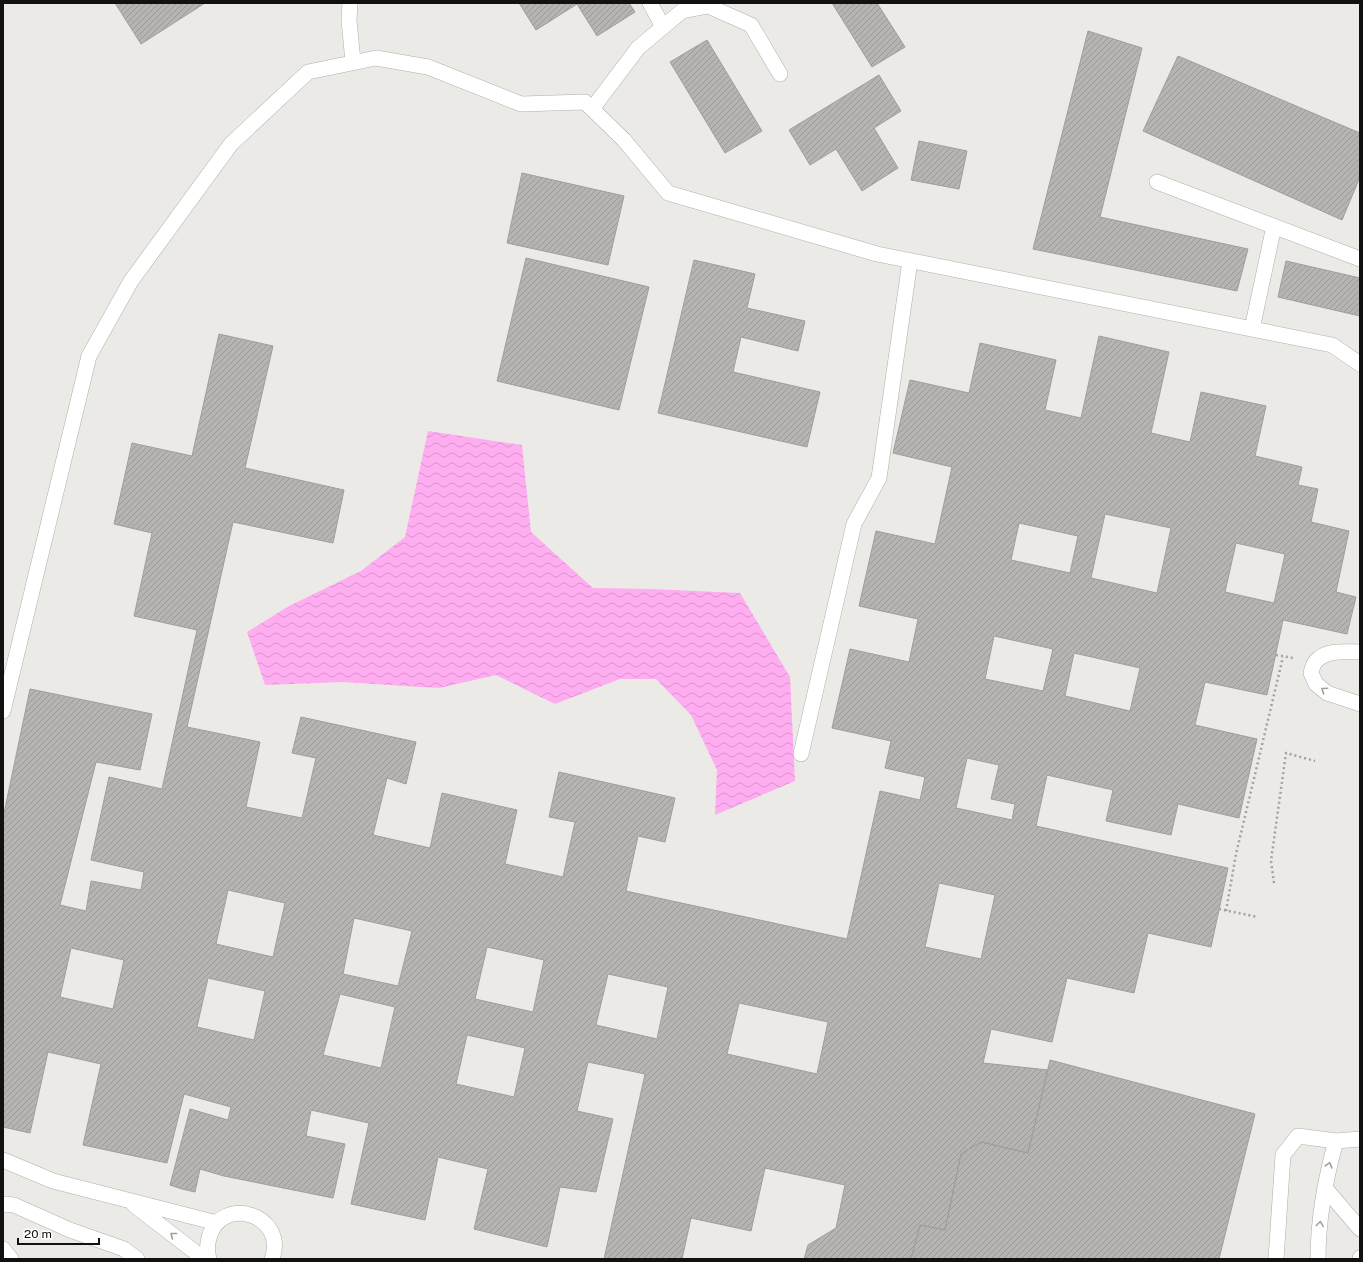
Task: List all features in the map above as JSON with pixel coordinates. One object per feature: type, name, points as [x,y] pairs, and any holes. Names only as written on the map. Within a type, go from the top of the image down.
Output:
[{"type":"lane","points":[[350,3],[349,20],[353,62]]},
{"type":"lane","points":[[650,3],[663,27]]},
{"type":"lane","points":[[592,109],[638,48],[682,11],[708,6],[750,25],[780,74]]},
{"type":"lane","points":[[3,711],[89,356],[131,281],[231,144],[308,72],[376,58],[428,67],[522,104],[585,102],[624,140],[668,193],[877,254],[1332,345],[1360,364]]},
{"type":"lane","points":[[1157,182],[1360,259]]},
{"type":"lane","points":[[1252,329],[1274,226]]},
{"type":"lane","points":[[801,754],[854,524],[879,478],[910,261]]},
{"type":"lane","points":[[1360,652],[1337,652],[1323,656],[1315,662],[1311,673],[1316,684],[1327,693],[1360,704]]},
{"type":"lane","points":[[1276,1259],[1283,1155],[1298,1136],[1336,1142],[1360,1139]]},
{"type":"lane","points":[[1318,1259],[1318,1238],[1324,1188],[1336,1142]]},
{"type":"lane","points":[[3,1160],[53,1182],[217,1223]]},
{"type":"lane","points":[[1324,1188],[1360,1229]]},
{"type":"lane","points":[[128,1201],[204,1259]]},
{"type":"lane","points":[[3,1204],[14,1205],[70,1230],[124,1249],[137,1259]]},
{"type":"lane","points":[[210,1259],[208,1255],[207,1243],[210,1233],[217,1223],[225,1217],[246,1213],[265,1223],[271,1232],[274,1242],[274,1257]]},
{"type":"lane","points":[[3,1249],[11,1259]]},
{"type":"path","points":[[1226,911],[1236,854],[1283,656]]},
{"type":"path","points":[[1274,883],[1271,861],[1286,753],[1315,761]]},
{"type":"path","points":[[1219,909],[1258,917]]},
{"type":"water","points":[[428,431],[522,445],[531,532],[593,588],[740,593],[790,677],[795,781],[715,815],[717,770],[691,715],[656,679],[620,679],[555,704],[496,675],[439,688],[342,682],[265,685],[247,632],[289,606],[361,571],[405,537]]},
{"type":"building","points":[[115,3],[205,3],[141,44]]},
{"type":"building","points":[[519,3],[629,3],[635,12],[597,36],[577,4],[536,30]]},
{"type":"building","points":[[832,3],[877,3],[905,47],[872,67]]},
{"type":"building","points":[[1088,31],[1142,48],[1100,217],[1248,249],[1237,291],[1033,249]]},
{"type":"building","points":[[707,40],[762,131],[725,153],[670,62]]},
{"type":"building","points":[[1178,56],[1360,133],[1360,177],[1342,220],[1143,131]]},
{"type":"building","points":[[879,75],[901,111],[874,128],[898,168],[862,191],[836,149],[810,165],[789,130]]},
{"type":"building","points":[[919,141],[967,151],[959,189],[911,180]]},
{"type":"building","points":[[522,173],[624,196],[608,265],[507,243]]},
{"type":"building","points":[[526,258],[649,287],[619,410],[497,381]]},
{"type":"building","points":[[694,260],[755,274],[747,308],[805,321],[798,351],[741,337],[733,372],[820,392],[807,447],[658,413]]},
{"type":"building","points":[[1286,261],[1360,278],[1360,316],[1278,297]]},
{"type":"building","points":[[219,334],[273,346],[245,468],[344,490],[333,543],[233,522],[187,727],[260,742],[246,807],[302,818],[316,758],[292,753],[301,717],[416,742],[406,784],[387,778],[373,835],[430,848],[442,793],[517,810],[505,864],[563,877],[575,822],[549,817],[559,772],[675,798],[665,842],[638,836],[626,891],[847,939],[880,791],[920,800],[925,777],[885,768],[891,741],[832,728],[850,649],[909,662],[918,619],[859,606],[876,531],[935,544],[952,467],[893,453],[910,380],[969,393],[980,343],[1056,360],[1045,410],[1081,418],[1099,336],[1169,352],[1151,433],[1190,442],[1201,392],[1266,406],[1255,456],[1302,467],[1298,485],[1318,489],[1311,522],[1349,531],[1336,592],[1356,597],[1347,634],[1283,620],[1267,695],[1205,682],[1195,725],[1257,739],[1239,818],[1178,804],[1171,835],[1106,821],[1113,790],[1047,775],[1036,826],[1228,868],[1211,947],[1148,933],[1134,993],[1067,978],[1052,1042],[991,1029],[983,1063],[1048,1070],[1028,1153],[981,1142],[961,1154],[945,1230],[920,1225],[911,1259],[804,1259],[808,1245],[836,1228],[845,1185],[765,1168],[751,1231],[691,1218],[682,1259],[604,1259],[645,1074],[588,1062],[577,1111],[613,1119],[596,1192],[560,1187],[547,1247],[474,1229],[488,1169],[438,1157],[425,1220],[351,1204],[369,1123],[311,1110],[306,1136],[345,1144],[333,1198],[224,1176],[200,1169],[195,1192],[170,1185],[190,1109],[228,1120],[231,1107],[184,1094],[167,1163],[83,1145],[101,1064],[48,1052],[30,1133],[3,1127],[3,818],[30,689],[152,714],[140,770],[96,762],[60,905],[86,911],[91,881],[141,890],[144,872],[91,860],[109,777],[162,789],[197,630],[134,616],[152,533],[114,524],[132,443],[192,456]],"holes":[[[1105,514],[1171,528],[1157,593],[1091,578]],[[1019,523],[1078,536],[1070,573],[1011,560]],[[1236,543],[1285,554],[1274,603],[1225,592]],[[994,636],[1053,649],[1043,691],[985,679]],[[1074,653],[1140,668],[1130,711],[1065,696]],[[967,758],[999,765],[991,799],[1015,804],[1012,820],[956,808]],[[939,883],[995,895],[981,959],[925,947]],[[228,890],[285,903],[273,957],[216,944]],[[354,918],[412,931],[398,986],[343,974]],[[487,947],[544,960],[533,1012],[475,999]],[[71,948],[124,960],[113,1009],[60,997]],[[608,974],[668,987],[657,1039],[596,1025]],[[208,978],[265,991],[254,1040],[197,1027]],[[340,994],[395,1007],[381,1068],[323,1055]],[[739,1003],[828,1022],[817,1074],[727,1054]],[[467,1035],[525,1048],[514,1097],[456,1084]]]},
{"type":"building","points":[[1050,1060],[1255,1114],[1219,1259],[911,1259],[920,1225],[945,1230],[961,1154],[981,1142],[1028,1153]]}]
